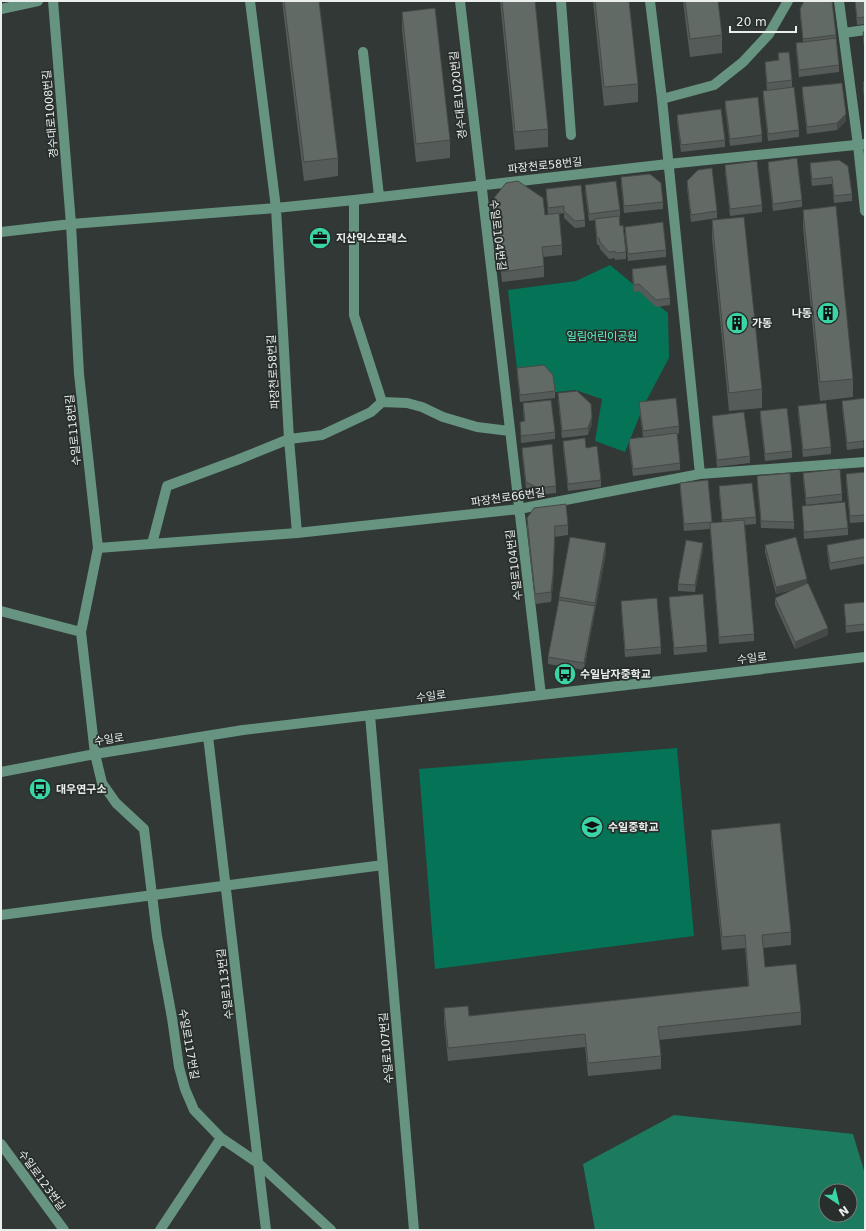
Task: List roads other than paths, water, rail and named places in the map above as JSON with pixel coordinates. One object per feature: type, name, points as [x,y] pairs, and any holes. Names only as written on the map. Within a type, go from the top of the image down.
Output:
[{"type":"street","points":[[1,8],[38,1]]},
{"type":"street","name":"경수대로1008번길","points":[[53,1],[71,224]]},
{"type":"street","name":"파장천로58번길","points":[[250,1],[276,208],[289,439],[297,533]]},
{"type":"street","name":"경수대로1020번길","points":[[458,1],[480,185]]},
{"type":"street","points":[[561,1],[571,135]]},
{"type":"street","points":[[650,1],[662,99],[700,474]]},
{"type":"street","points":[[662,99],[714,85],[743,62],[770,34],[788,1]]},
{"type":"street","points":[[839,1],[862,144],[865,211]]},
{"type":"street","points":[[844,33],[865,30]]},
{"type":"street","points":[[363,52],[379,196]]},
{"type":"street","name":"파장천로58번길","points":[[1,232],[71,224],[276,208],[862,144]]},
{"type":"street","name":"수일로104번길","points":[[480,185],[541,695]]},
{"type":"street","points":[[354,200],[354,315],[382,402]]},
{"type":"street","name":"수일로118번길","points":[[71,224],[79,374],[98,548],[81,632],[95,754]]},
{"type":"street","points":[[152,544],[167,486],[289,439],[322,435],[371,412],[382,402],[407,403],[443,417],[477,427],[510,431]]},
{"type":"street","name":"파장천로66번길","points":[[98,548],[297,533],[519,509],[700,474],[865,462]]},
{"type":"street","points":[[1,612],[81,632]]},
{"type":"street","name":"수일로","points":[[1,772],[95,754],[243,730],[865,657]]},
{"type":"street","name":"수일로107번길","points":[[370,715],[414,1230]]},
{"type":"street","name":"수일로113번길","points":[[208,736],[266,1230]]},
{"type":"street","name":"수일로117번길","points":[[95,754],[102,783],[116,803],[144,829],[157,936],[172,1018],[179,1067],[185,1089],[194,1110],[221,1138],[258,1163],[331,1230]]},
{"type":"street","points":[[1,915],[383,865]]},
{"type":"street","points":[[160,1230],[221,1138]]},
{"type":"street","name":"수일로123번길","points":[[1,1144],[64,1230]]},
{"type":"place","name":"지산익스프레스","points":[[320,238]]},
{"type":"place","name":"나동","points":[[828,313]]},
{"type":"place","name":"가동","points":[[737,323]]},
{"type":"place","name":"수일남자중학교","points":[[565,674]]},
{"type":"place","name":"대우연구소","points":[[40,789]]},
{"type":"place","name":"수일중학교","points":[[592,827]]},
{"type":"park label","name":"일림어린이공원","points":[[602,336]]}]
